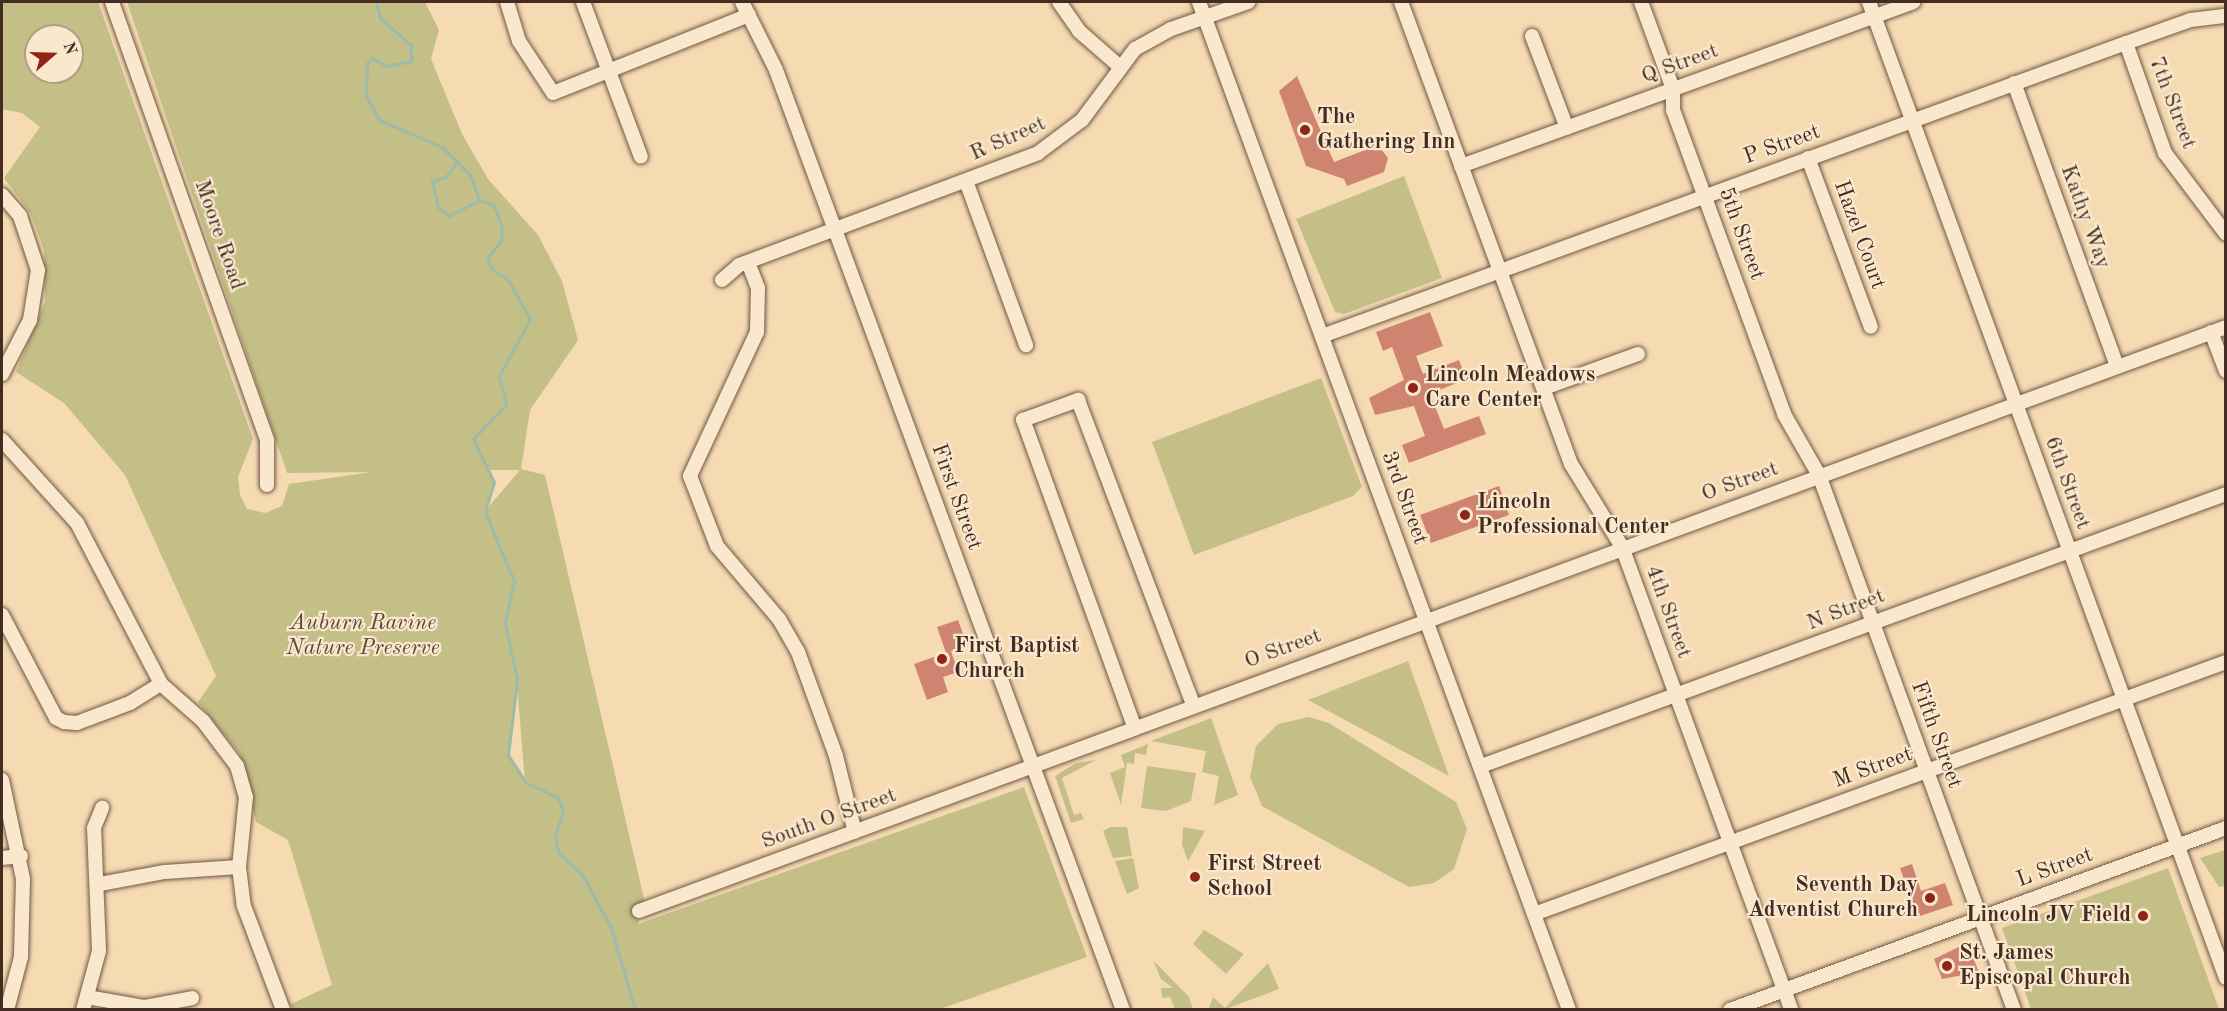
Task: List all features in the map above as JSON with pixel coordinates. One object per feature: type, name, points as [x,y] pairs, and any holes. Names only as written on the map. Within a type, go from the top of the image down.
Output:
[{"type":"street","name":"Moore Road","points":[[112,2],[267,440],[267,485]]},
{"type":"street","points":[[507,2],[519,41],[553,93],[608,69],[749,15]]},
{"type":"street","points":[[583,2],[641,157]]},
{"type":"street","name":"First Street","points":[[742,2],[776,70],[1034,767],[1118,1008]]},
{"type":"street","points":[[1059,2],[1079,31],[1118,65]]},
{"type":"street","name":"3rd Street","points":[[1199,2],[1569,1010]]},
{"type":"street","name":"R Street","points":[[722,280],[748,262],[966,181],[1061,139],[1082,120],[1118,65],[1152,37],[1248,2]]},
{"type":"street","name":"4th Street","points":[[1401,2],[1577,479],[1622,547],[1791,1010]]},
{"type":"street","name":"5th Street","points":[[1641,2],[1673,89],[1673,110],[1784,414],[1819,475]]},
{"type":"street","name":"6th Street","points":[[1869,2],[2226,978]]},
{"type":"street","name":"Q Street","points":[[1461,166],[1913,2]]},
{"type":"street","name":"P Street","points":[[1322,336],[2126,43],[2191,20],[2226,16]]},
{"type":"street","points":[[1532,36],[1567,128]]},
{"type":"street","name":"7th Street","points":[[2126,43],[2165,153],[2226,234]]},
{"type":"street","name":"Kathy Way","points":[[2014,83],[2117,366]]},
{"type":"street","name":"Hazel Court","points":[[1808,158],[1871,327]]},
{"type":"street","points":[[966,181],[1026,345]]},
{"type":"street","points":[[2,195],[20,216],[38,270],[30,320],[2,374]]},
{"type":"street","points":[[748,262],[758,288],[757,332],[690,476],[717,546],[779,619],[799,654],[836,756],[855,832]]},
{"type":"street","name":"O Street","points":[[1034,767],[1193,704],[2226,327]]},
{"type":"street","points":[[2211,332],[2226,371]]},
{"type":"street","points":[[1544,388],[1638,354]]},
{"type":"street","points":[[1134,726],[1023,420],[1078,400],[1193,704]]},
{"type":"street","points":[[2,440],[77,523],[161,684],[203,721],[237,766],[248,821],[239,867],[244,906],[283,1010]]},
{"type":"street","name":"Fifth Street","points":[[1819,475],[2014,1010]]},
{"type":"street","name":"N Street","points":[[1481,766],[2226,494]]},
{"type":"street","points":[[2,615],[56,718],[64,722],[77,723],[130,703],[161,684]]},
{"type":"street","name":"M Street","points":[[1534,914],[2226,662]]},
{"type":"street","name":"South O Street","points":[[639,911],[1034,767]]},
{"type":"street","points":[[2,780],[21,856],[21,957],[7,1010]]},
{"type":"street","points":[[102,807],[94,828],[100,884],[99,951],[85,1003],[145,1007],[192,998]]},
{"type":"street","name":"L Street","points":[[1730,1010],[2226,828]]},
{"type":"street","points":[[2,858],[21,856]]},
{"type":"street","points":[[100,884],[165,872],[239,867]]},
{"type":"green space","name":"Auburn Ravine Nature Preserve","points":[[2,2],[98,2],[253,439],[238,477],[240,495],[247,509],[265,513],[282,506],[289,484],[372,472],[287,473],[127,2],[425,2],[439,30],[431,59],[462,134],[488,179],[538,235],[562,281],[578,340],[530,410],[521,469],[545,475],[645,903],[638,924],[1024,787],[1087,957],[940,1009],[293,1009],[291,1004],[332,985],[288,840],[256,822],[240,754],[198,702],[216,676],[125,475],[64,403],[16,372],[45,302],[44,250],[31,214],[4,178],[40,127],[22,113],[2,109]],"holes":[[[489,470],[520,470],[486,510],[494,482]],[[517,684],[525,781],[508,755]]]},
{"type":"green space","points":[[1404,176],[1442,278],[1344,314],[1335,312],[1296,219]]},
{"type":"green space","points":[[1321,378],[1362,487],[1353,496],[1194,555],[1152,442]]},
{"type":"green space","points":[[1408,661],[1449,776],[1308,700]]},
{"type":"green space","points":[[1309,717],[1329,723],[1456,802],[1467,829],[1454,869],[1434,883],[1409,887],[1262,806],[1250,777],[1256,746],[1278,724]]},
{"type":"green space","points":[[1211,718],[1238,795],[1214,805],[1219,776],[1202,772],[1206,751],[1151,741]]},
{"type":"green space","points":[[1148,744],[1146,755],[1135,753],[1134,764],[1127,763],[1121,805],[1110,773],[1125,767],[1121,755]]},
{"type":"green space","points":[[1096,760],[1062,778],[1074,815],[1081,813],[1084,819],[1071,823],[1055,776],[1076,763]]},
{"type":"green space","points":[[1147,766],[1196,773],[1191,801],[1166,811],[1141,808]]},
{"type":"green space","points":[[1111,827],[1127,827],[1132,856],[1113,858],[1103,831]]},
{"type":"green space","points":[[1183,827],[1205,831],[1188,861],[1182,845]]},
{"type":"green space","points":[[2225,850],[2225,886],[2219,887],[2200,858]]},
{"type":"green space","points":[[1133,858],[1139,888],[1127,894],[1115,861]]},
{"type":"green space","points":[[2168,868],[2219,1009],[2031,1009],[2002,928]]},
{"type":"green space","points":[[1204,930],[1244,954],[1226,974],[1193,944]]},
{"type":"green space","points":[[1153,960],[1189,997],[1193,1009],[1175,1009],[1170,997],[1162,998],[1161,988],[1173,988],[1161,979]]},
{"type":"green space","points":[[1268,963],[1279,989],[1226,1009],[1201,1009],[1209,1008],[1213,997],[1225,1008]]},
{"type":"building","name":"The Gathering Inn","points":[[1297,76],[1334,162],[1378,145],[1388,158],[1384,172],[1347,186],[1344,179],[1306,166],[1279,91]]},
{"type":"building","name":"Lincoln Meadows Care Center","points":[[1430,312],[1443,346],[1416,356],[1423,374],[1459,360],[1466,379],[1430,394],[1444,429],[1479,416],[1486,434],[1409,463],[1402,445],[1425,436],[1414,406],[1375,415],[1369,398],[1404,380],[1392,347],[1383,351],[1376,332]]},
{"type":"building","name":"Lincoln Professional Center","points":[[1499,486],[1509,515],[1431,543],[1420,515]]},
{"type":"building","points":[[958,620],[967,645],[946,653],[937,627]]},
{"type":"building","name":"First Baptist Church","points":[[951,651],[958,672],[943,677],[948,692],[927,700],[914,664]]},
{"type":"building","name":"Seventh Day Adventist Church","points":[[1912,864],[1921,891],[1945,883],[1953,905],[1917,917],[1900,868]]},
{"type":"building","name":"St. James Episcopal Church","points":[[1967,943],[1979,972],[1942,979],[1934,959]]},
{"type":"waterway","points":[[376,2],[381,19],[411,45],[411,61],[386,66],[372,58],[367,63],[366,96],[379,120],[442,147],[470,175],[479,200],[493,204],[502,227],[501,241],[488,257],[491,268],[508,280],[530,319],[499,376],[506,405],[473,439],[494,482],[485,512],[514,581],[505,623],[517,680],[508,755],[526,783],[557,797],[563,810],[555,836],[558,852],[582,874],[611,928],[635,1010]]},
{"type":"waterway","points":[[455,164],[446,177],[432,181],[438,207],[449,216],[479,200]]},
{"type":"place","name":"The Gathering Inn","points":[[1305,130]]},
{"type":"place","name":"Lincoln Meadows Care Center","points":[[1413,388]]},
{"type":"place","name":"Lincoln Professional Center","points":[[1465,515]]},
{"type":"place","name":"First Baptist Church","points":[[942,659]]},
{"type":"place","name":"First Street School","points":[[1195,877]]},
{"type":"place","name":"Seventh Day Adventist Church","points":[[1930,898]]},
{"type":"place","name":"Lincoln JV Field","points":[[2143,916]]},
{"type":"place","name":"St. James Episcopal Church","points":[[1947,966]]}]
